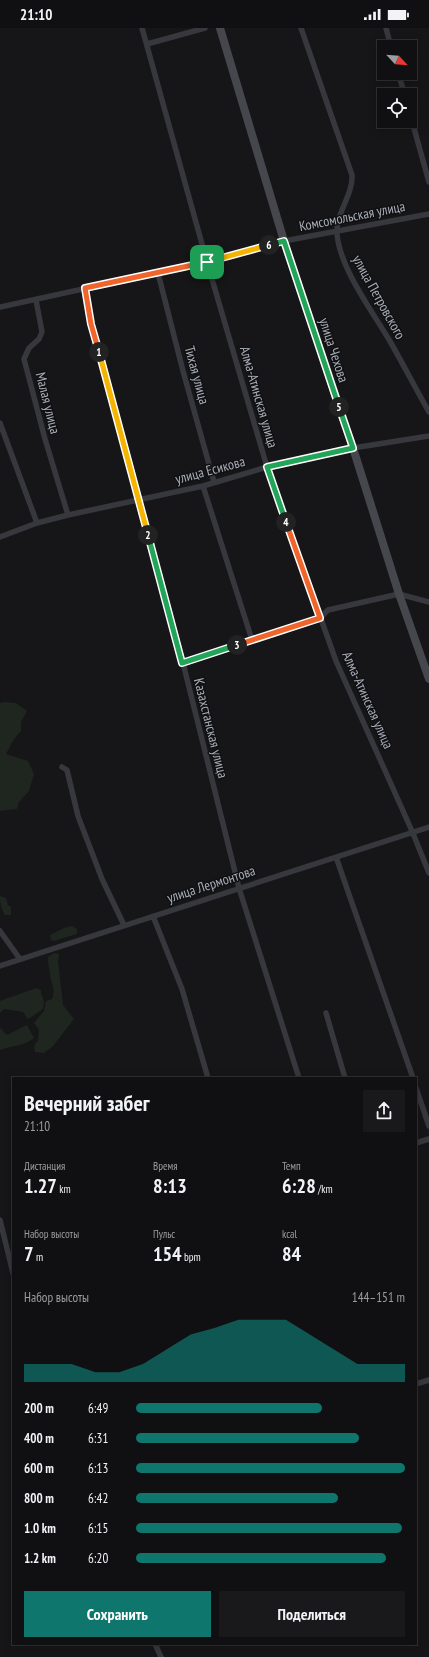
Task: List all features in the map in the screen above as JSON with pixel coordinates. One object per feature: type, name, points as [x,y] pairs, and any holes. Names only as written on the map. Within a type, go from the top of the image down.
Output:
[{"type":"street","name":"Алма-Атинская улица","points":[[142,28],[207,262],[267,467],[336,661],[412,831],[429,873]]},
{"type":"street","points":[[147,44],[205,28]]},
{"type":"street","name":"улица Чехова","points":[[220,28],[284,241],[353,448],[398,594],[429,679]]},
{"type":"street","points":[[301,28],[352,175],[352,185],[336,232]]},
{"type":"street","points":[[386,28],[389,40]]},
{"type":"street","points":[[414,128],[429,182]]},
{"type":"street","name":"Комсомольская улица","points":[[0,307],[207,262],[284,241],[429,214]]},
{"type":"street","name":"улица Петровского","points":[[336,232],[341,256],[349,273],[392,344],[429,412]]},
{"type":"street","name":"Тихая улица","points":[[158,273],[183,372],[214,482]]},
{"type":"street","name":"Казахстанская улица","points":[[85,288],[91,324],[182,663],[239,888],[299,1077]]},
{"type":"street","name":"Малая улица","points":[[36,300],[42,332],[39,339],[29,348],[24,359],[45,439],[68,514]]},
{"type":"street","points":[[0,423],[37,523]]},
{"type":"street","name":"улица Есикова","points":[[0,537],[37,523],[68,514],[138,501],[203,486],[267,467],[353,448],[429,436]]},
{"type":"street","points":[[203,486],[252,640]]},
{"type":"street","points":[[182,663],[320,618],[328,610],[398,594],[429,602]]},
{"type":"street","points":[[62,767],[67,770],[78,816],[102,879],[124,925]]},
{"type":"street","name":"улица Лермонтова","points":[[0,966],[412,831],[429,827]]},
{"type":"street","points":[[336,857],[413,1077]]},
{"type":"street","points":[[152,916],[182,988],[208,1077]]},
{"type":"street","points":[[0,931],[20,959]]},
{"type":"street","points":[[326,1013],[345,1077]]},
{"type":"street","points":[[417,1091],[429,1126]]},
{"type":"street","points":[[417,1143],[429,1139]]},
{"type":"street","points":[[0,1220],[12,1269]]},
{"type":"street","points":[[417,1384],[429,1380]]},
{"type":"street","points":[[155,1645],[161,1657]]},
{"type":"shaded area","points":[[0,703],[16,703],[27,711],[21,722],[21,731],[14,739],[6,754],[28,761],[34,774],[29,791],[19,802],[17,809],[0,811]]},
{"type":"shaded area","points":[[0,896],[6,898],[8,905],[11,907],[11,915],[5,915],[1,906]]},
{"type":"shaded area","points":[[72,926],[77,929],[77,934],[54,941],[51,940],[50,935]]},
{"type":"shaded area","points":[[54,953],[59,954],[58,961],[63,1005],[74,1019],[53,1046],[44,1053],[35,1052],[34,1046],[38,1040],[39,1030],[34,1023],[44,1011],[46,1001],[52,999],[53,995],[48,957]]},
{"type":"shaded area","points":[[36,988],[41,990],[44,1001],[43,1009],[28,1019],[23,1012],[4,1009],[0,1013],[0,1001]]},
{"type":"shaded area","points":[[27,1025],[34,1038],[30,1041],[0,1050],[0,1028],[7,1035]]},
{"type":"route","points":[[284,241],[353,448],[267,467],[320,618],[182,663],[91,324],[85,288],[207,262],[284,241]]}]
